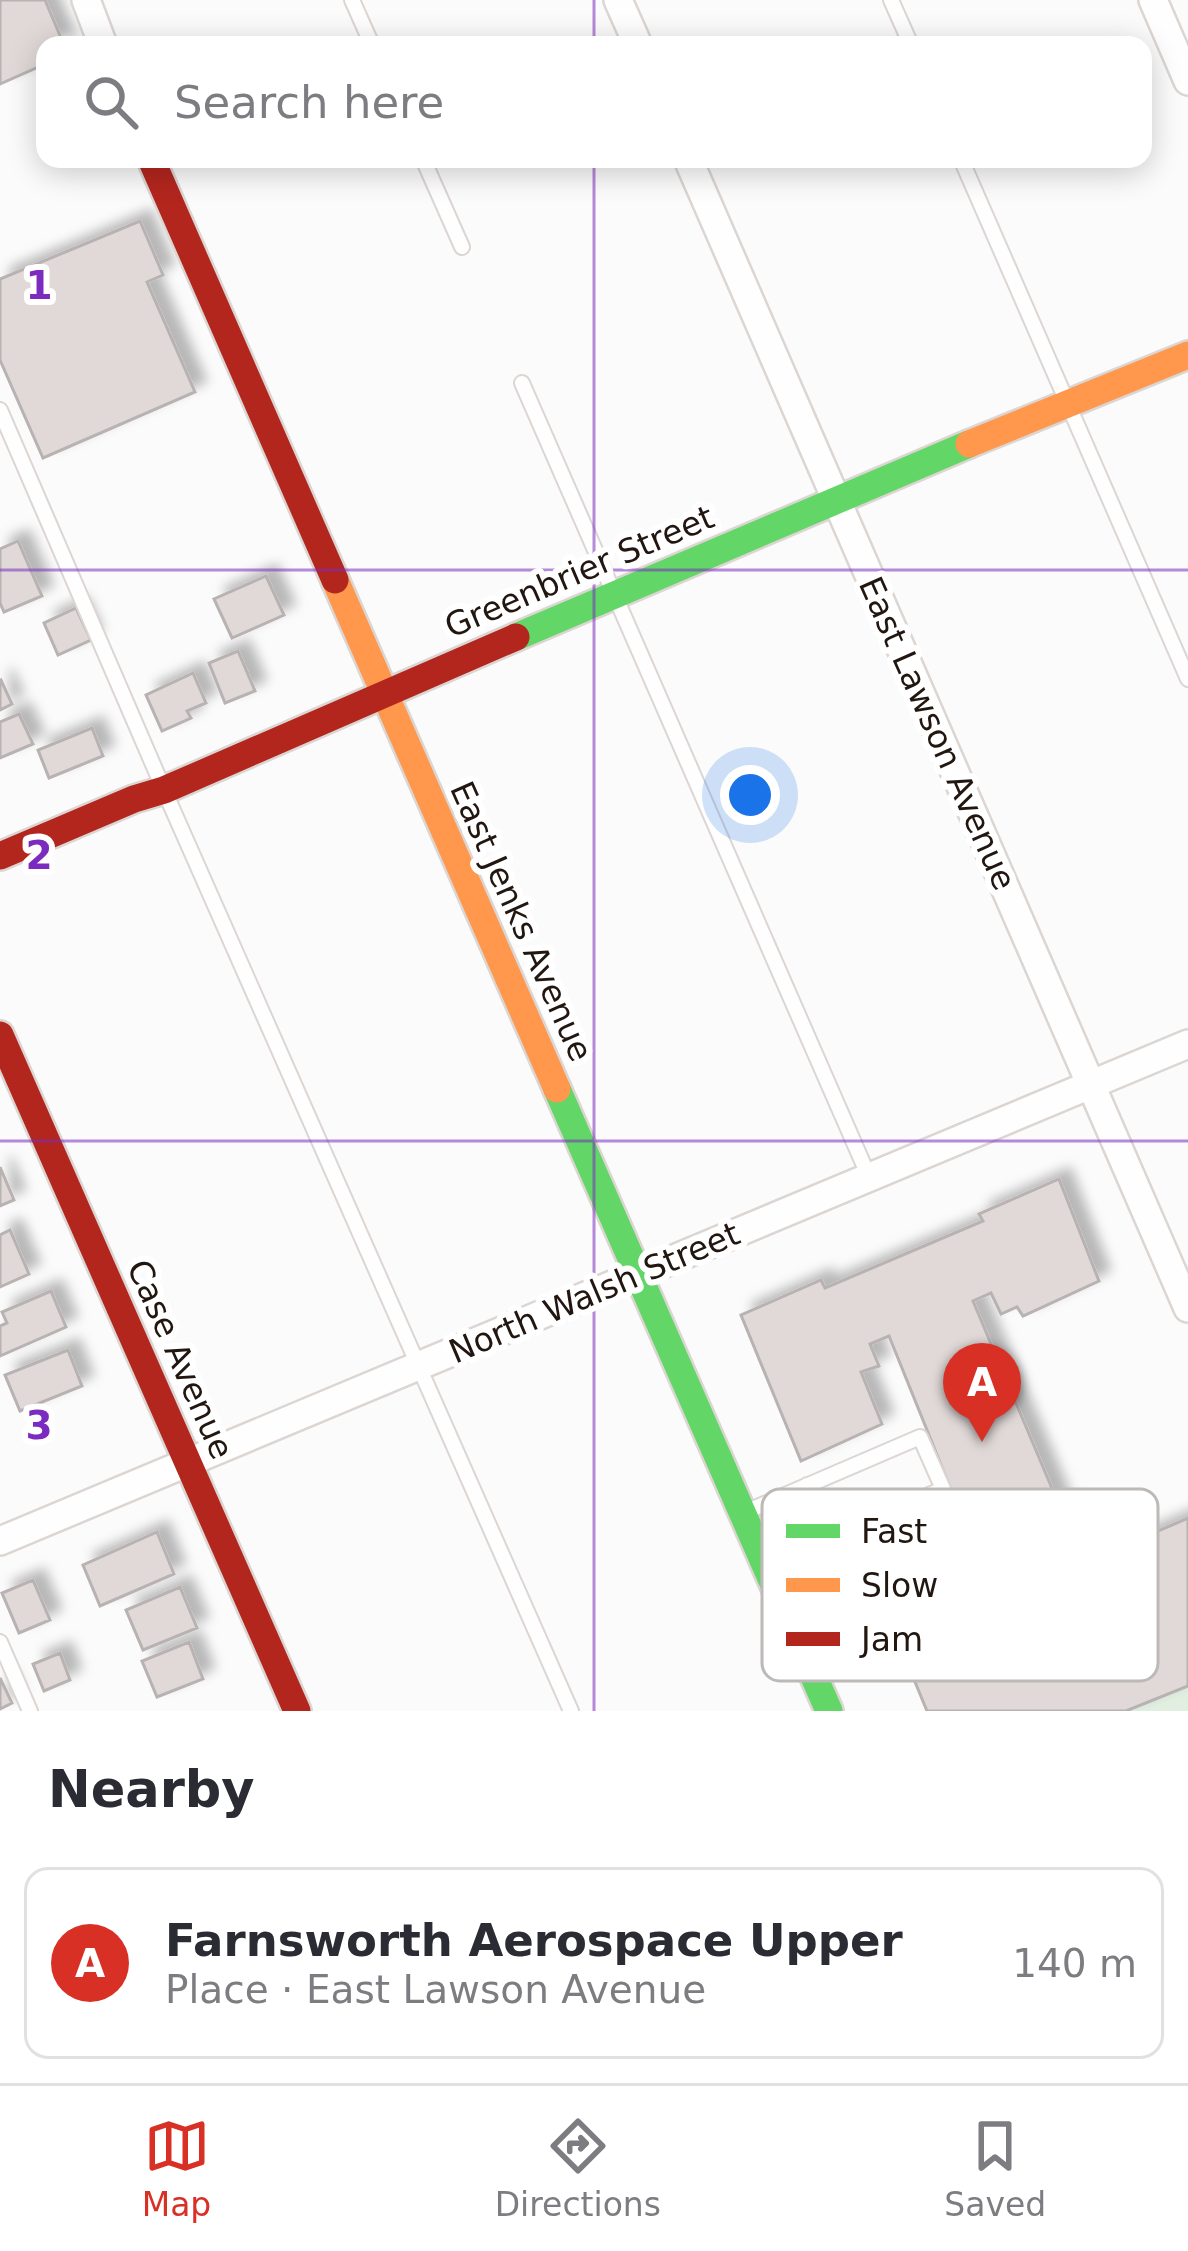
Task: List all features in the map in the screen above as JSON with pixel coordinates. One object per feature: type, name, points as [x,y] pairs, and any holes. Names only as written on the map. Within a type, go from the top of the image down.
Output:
[{"type":"street","points":[[87,0],[100,36]]},
{"type":"street","points":[[619,0],[634,36]]},
{"type":"street","points":[[1153,0],[1188,81]]},
{"type":"street","name":"East Jenks Avenue","points":[[155,168],[762,1556]]},
{"type":"street","name":"East Lawson Avenue","points":[[692,168],[1188,1308]]},
{"type":"street","name":"Greenbrier Street","points":[[0,856],[1188,355]]},
{"type":"street","name":"Case Avenue","points":[[0,1035],[297,1711]]},
{"type":"street","name":"North Walsh Street","points":[[0,1541],[1188,1044]]},
{"type":"street","name":"East Jenks Avenue","points":[[817,1681],[830,1711]]},
{"type":"lane","points":[[352,0],[368,36]]},
{"type":"lane","points":[[891,0],[907,36]]},
{"type":"lane","points":[[427,168],[462,247]]},
{"type":"lane","points":[[966,168],[1188,679]]},
{"type":"lane","points":[[522,382],[869,1177]]},
{"type":"lane","points":[[0,410],[571,1711]]},
{"type":"lane","points":[[798,1489],[920,1437],[943,1489]]},
{"type":"lane","points":[[807,1485],[809,1489]]},
{"type":"lane","points":[[743,1513],[762,1505]]},
{"type":"lane","points":[[0,1642],[30,1711]]},
{"type":"green space","points":[[1188,1686],[1188,1711],[1126,1711]]},
{"type":"building","points":[[0,0],[45,0],[60,36],[36,36],[36,68],[0,84]]},
{"type":"building","points":[[140,221],[163,275],[147,282],[195,392],[43,458],[0,360],[0,279]]},
{"type":"building","points":[[18,541],[42,596],[4,612],[0,549]]},
{"type":"building","points":[[266,576],[284,615],[232,638],[214,599]]},
{"type":"building","points":[[76,608],[91,640],[58,655],[44,623]]},
{"type":"building","points":[[238,651],[255,691],[225,703],[209,663]]},
{"type":"building","points":[[193,673],[206,703],[187,711],[191,718],[162,731],[146,695]]},
{"type":"building","points":[[0,681],[12,704],[0,710]]},
{"type":"building","points":[[19,714],[33,744],[0,758],[0,722]]},
{"type":"building","points":[[92,728],[103,756],[49,778],[38,750]]},
{"type":"building","points":[[0,1167],[14,1200],[0,1206]]},
{"type":"building","points":[[1059,1179],[1099,1281],[1023,1316],[1017,1307],[1001,1314],[991,1293],[973,1301],[1052,1489],[951,1489],[889,1336],[870,1344],[879,1366],[861,1372],[882,1424],[801,1461],[741,1315],[821,1280],[825,1288],[983,1221],[979,1214]]},
{"type":"building","points":[[10,1230],[29,1274],[0,1287],[0,1235]]},
{"type":"building","points":[[51,1291],[66,1327],[0,1356],[0,1326],[7,1323],[2,1312]]},
{"type":"building","points":[[68,1350],[82,1386],[20,1411],[5,1375]]},
{"type":"building","points":[[1188,1518],[1188,1686],[1126,1711],[927,1711],[915,1681],[1158,1681],[1158,1531]]},
{"type":"building","points":[[157,1532],[174,1574],[100,1606],[83,1565]]},
{"type":"building","points":[[33,1580],[50,1620],[19,1633],[2,1593]]},
{"type":"building","points":[[180,1587],[197,1628],[143,1650],[126,1610]]},
{"type":"building","points":[[189,1642],[203,1679],[157,1697],[142,1661]]},
{"type":"building","points":[[60,1653],[70,1680],[44,1691],[33,1664]]},
{"type":"building","points":[[0,1678],[12,1703],[0,1709]]},
{"type":"traffic: fast","points":[[516,637],[969,444]]},
{"type":"traffic: fast","points":[[557,1089],[762,1558]]},
{"type":"traffic: fast","points":[[816,1681],[829,1711]]},
{"type":"traffic: slow","points":[[969,444],[1188,355]]},
{"type":"traffic: slow","points":[[335,580],[557,1089]]},
{"type":"traffic: jam","points":[[155,168],[335,580]]},
{"type":"traffic: jam","points":[[0,856],[516,637]]},
{"type":"traffic: jam","points":[[0,1035],[297,1711]]},
{"type":"place","name":"Farnsworth Aerospace Upper","points":[[982,1442]]}]
